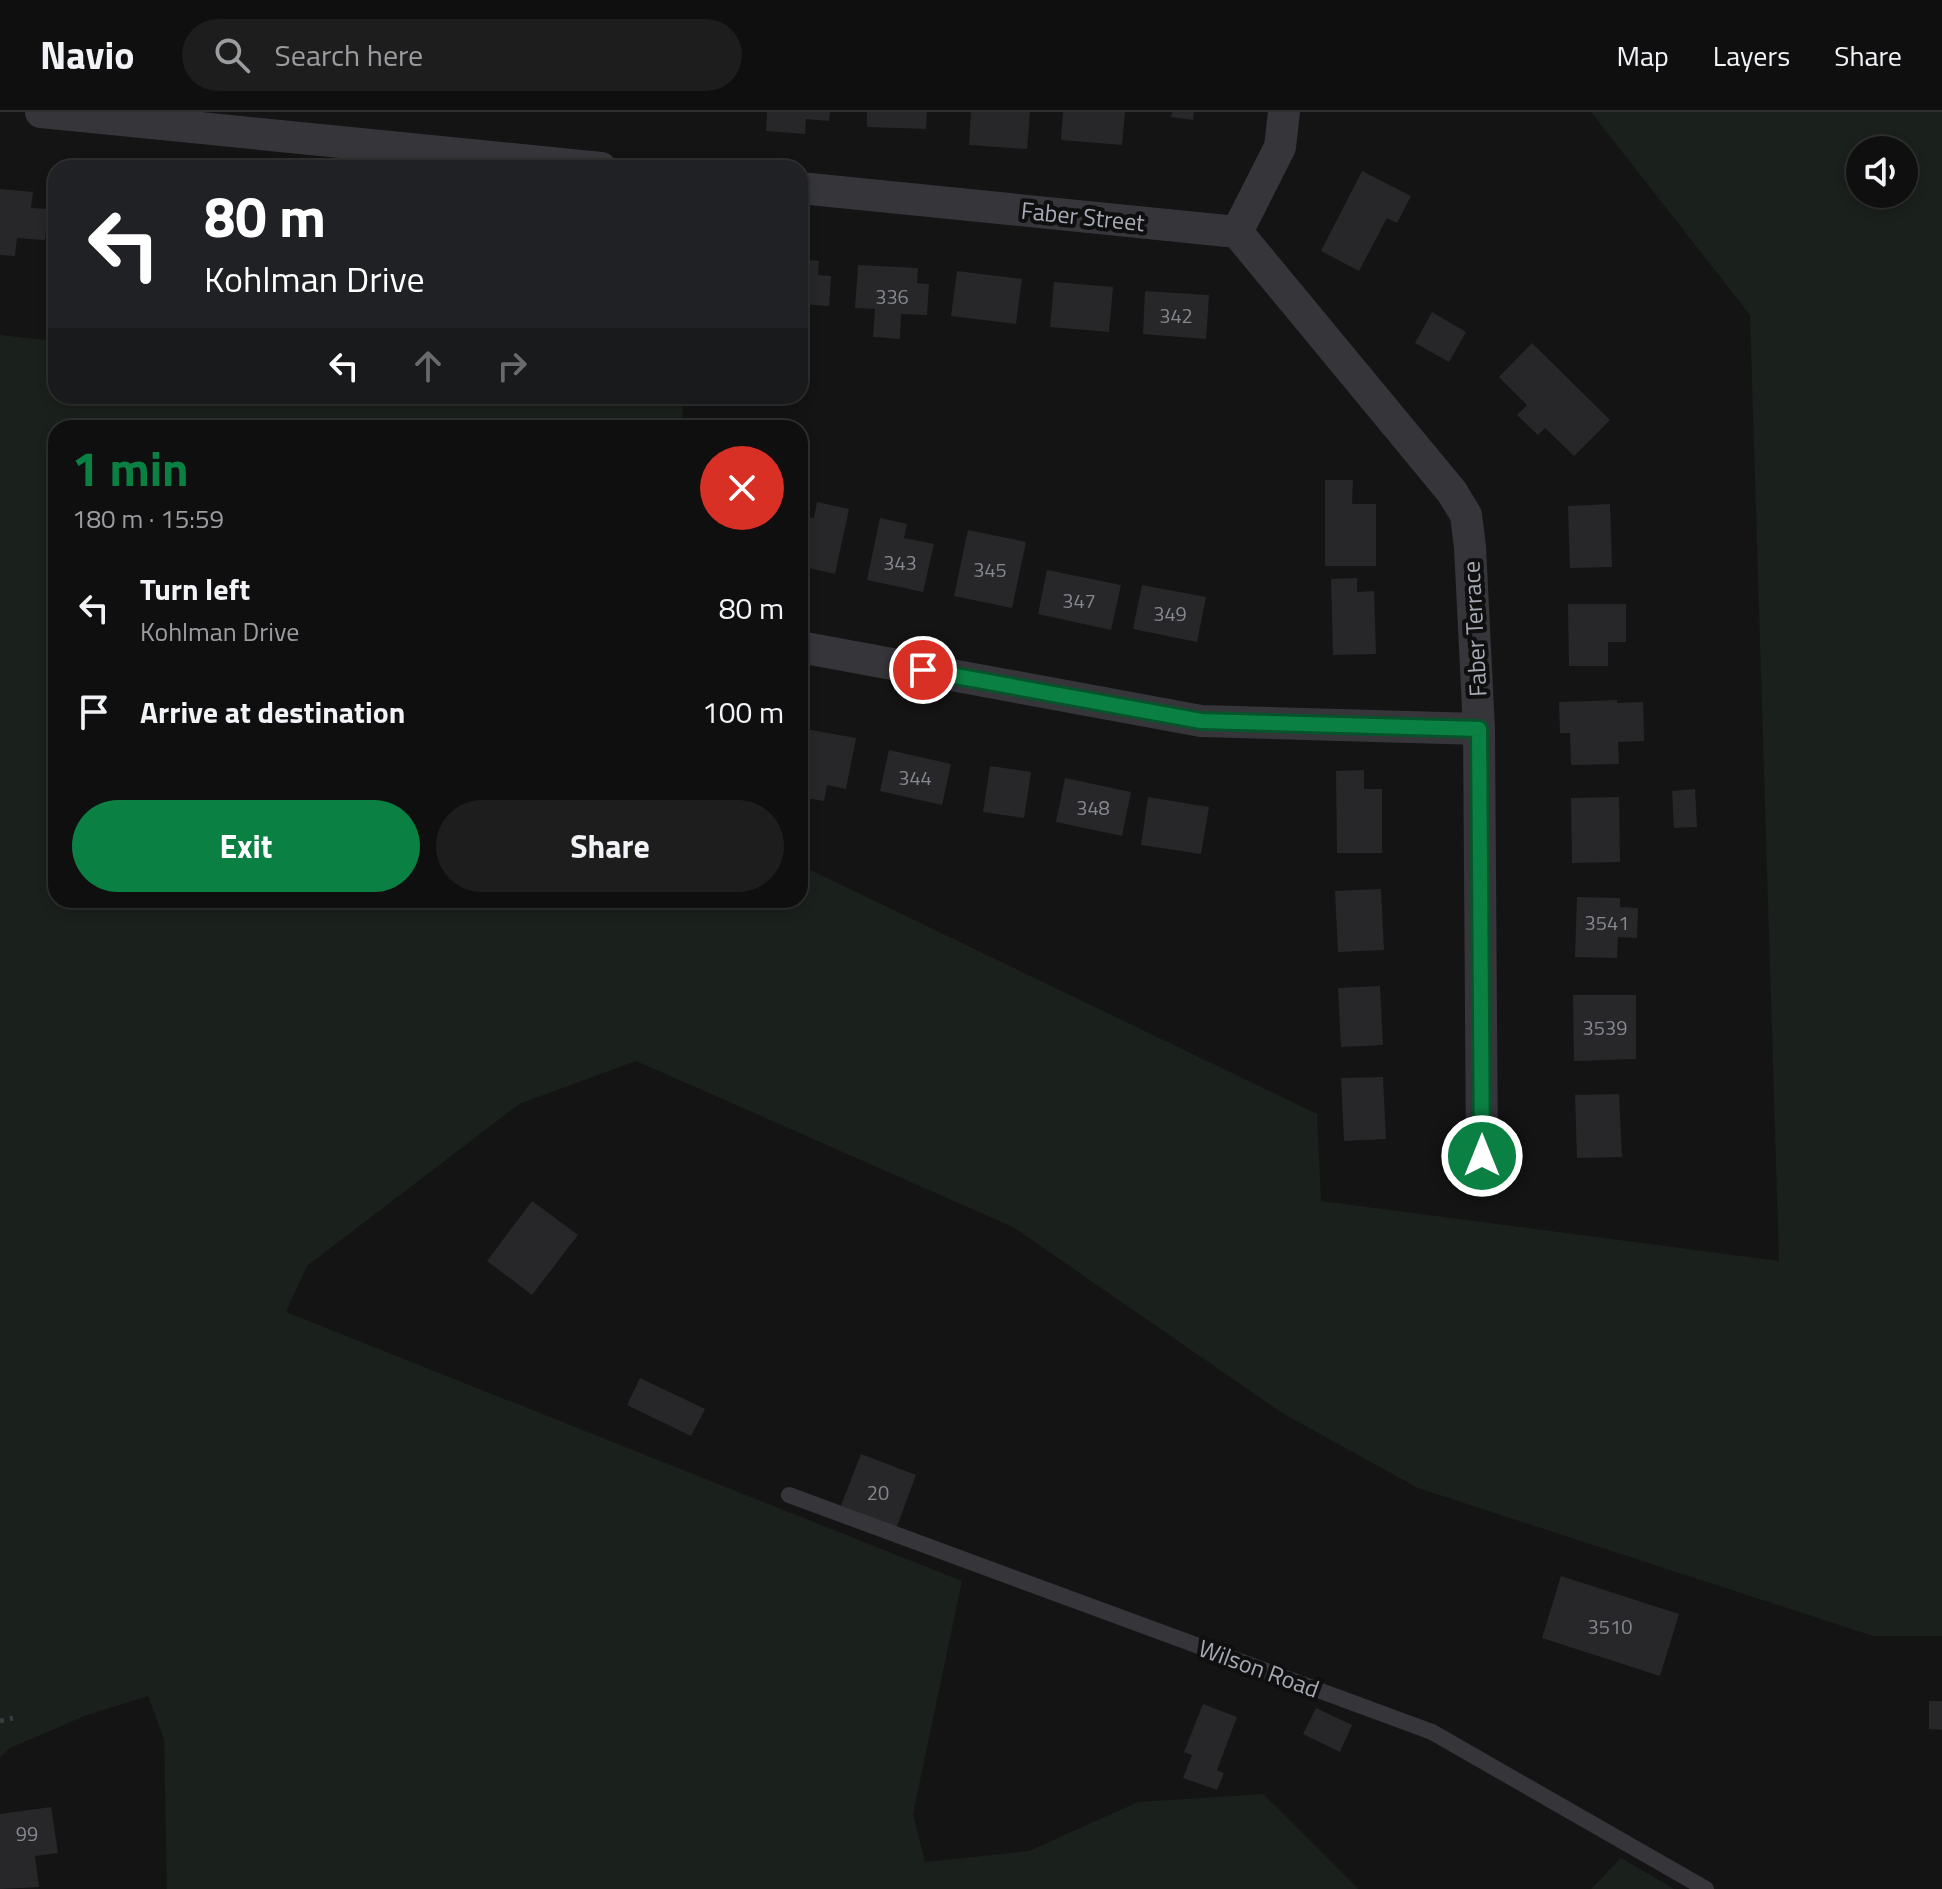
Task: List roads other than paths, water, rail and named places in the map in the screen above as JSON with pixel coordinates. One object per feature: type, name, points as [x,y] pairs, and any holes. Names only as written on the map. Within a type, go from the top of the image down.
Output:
[{"type":"street","points":[[41,112],[521,160]]},
{"type":"street","points":[[1237,232],[1280,147],[1284,112]]},
{"type":"street","name":"Faber Street","points":[[808,189],[1237,232]]},
{"type":"street","name":"Faber Terrace","points":[[1237,232],[1452,492],[1466,515],[1479,729],[1482,1156]]},
{"type":"street","points":[[808,648],[1201,721],[1479,729]]},
{"type":"lane","name":"Wilson Road","points":[[789,1495],[1432,1732],[1706,1889]]}]
